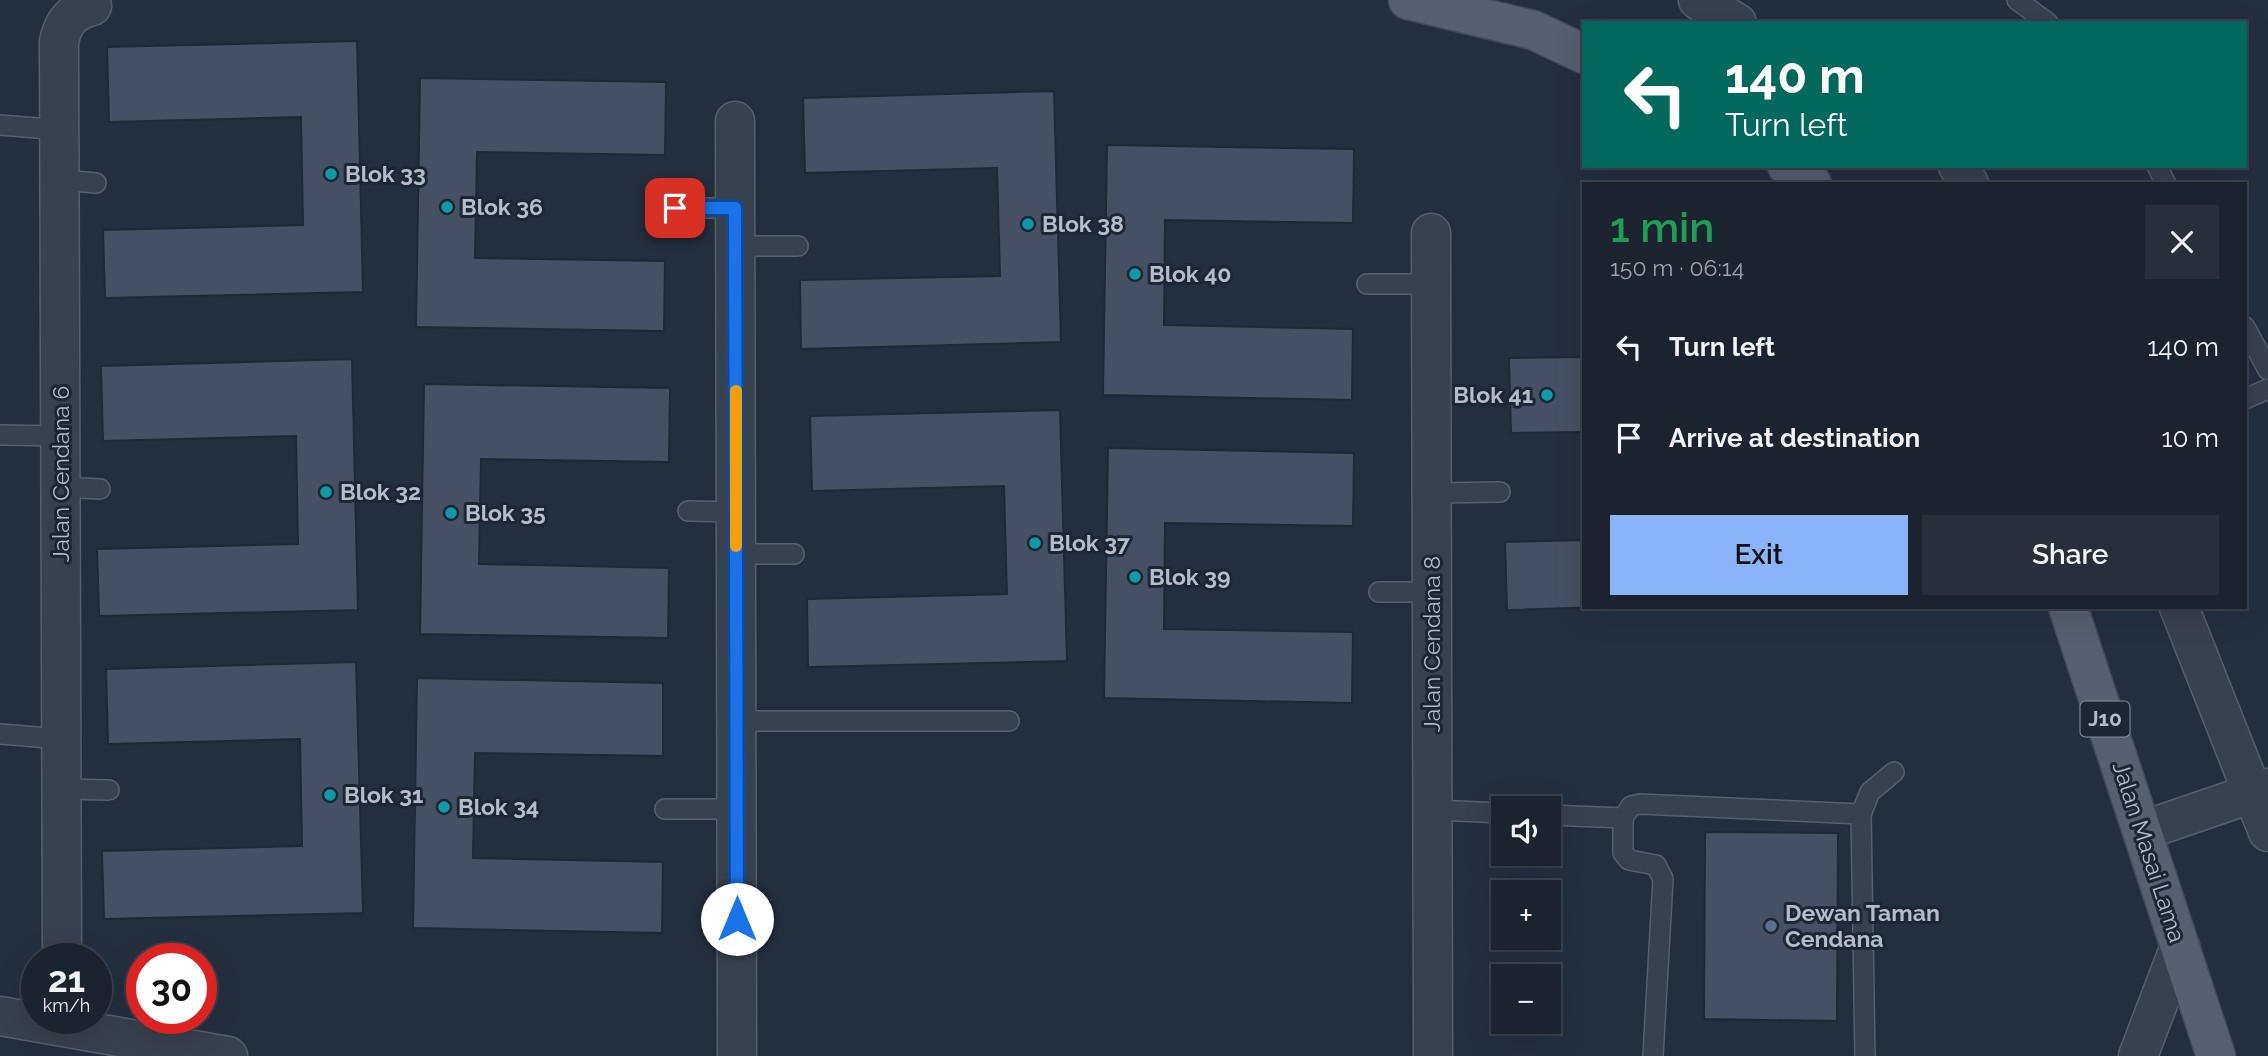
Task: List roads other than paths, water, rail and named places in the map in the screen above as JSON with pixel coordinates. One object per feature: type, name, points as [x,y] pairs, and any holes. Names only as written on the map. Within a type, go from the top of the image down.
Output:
[{"type":"main road","points":[[1408,0],[1519,13],[1533,30],[1582,53]]},
{"type":"main road","points":[[1790,168],[1809,182]]},
{"type":"main road","name":"Jalan Masai Lama","points":[[2069,609],[2216,1056]]},
{"type":"street","points":[[1698,0],[1734,21]]},
{"type":"street","name":"Jalan Cendana 6","points":[[62,943],[61,436],[79,181],[61,130],[61,28],[80,9],[92,6]]},
{"type":"street","points":[[735,121],[737,1056]]},
{"type":"street","name":"Jalan Cendana 8","points":[[1431,233],[1433,1056]]},
{"type":"street","points":[[2180,609],[2260,790],[2268,832]]},
{"type":"street","points":[[2142,831],[2260,790]]},
{"type":"street","points":[[2137,1056],[2180,946]]},
{"type":"street","points":[[0,1016],[21,1018]]},
{"type":"street","points":[[112,1032],[228,1056]]},
{"type":"lane","points":[[2017,0],[2045,21]]},
{"type":"lane","points":[[0,125],[61,130]]},
{"type":"lane","points":[[675,208],[735,208]]},
{"type":"lane","points":[[735,246],[798,246]]},
{"type":"lane","points":[[1367,284],[1431,284]]},
{"type":"lane","points":[[2247,331],[2268,370]]},
{"type":"lane","points":[[2247,398],[2268,389]]},
{"type":"lane","points":[[0,435],[61,436]]},
{"type":"lane","points":[[61,487],[100,489]]},
{"type":"lane","points":[[1432,493],[1500,492]]},
{"type":"lane","points":[[688,512],[736,512]]},
{"type":"lane","points":[[736,554],[794,554]]},
{"type":"lane","points":[[1379,592],[1432,593]]},
{"type":"lane","points":[[737,722],[1009,721]]},
{"type":"lane","points":[[0,734],[62,739]]},
{"type":"lane","points":[[1865,1056],[1861,814],[1870,792],[1894,772]]},
{"type":"lane","points":[[62,789],[109,790]]},
{"type":"lane","points":[[1653,1056],[1663,878],[1657,865],[1629,860],[1623,853],[1623,818],[1631,806],[1640,804],[1861,814]]},
{"type":"lane","points":[[665,809],[736,809]]},
{"type":"lane","points":[[1433,810],[1491,812]]},
{"type":"lane","points":[[1561,815],[1623,818]]},
{"type":"place","name":"Blok 33","points":[[331,174]]},
{"type":"place","name":"Blok 36","points":[[447,207]]},
{"type":"place","name":"Blok 38","points":[[1028,224]]},
{"type":"place","name":"Blok 40","points":[[1135,274]]},
{"type":"place","name":"Blok 41","points":[[1547,395]]},
{"type":"place","name":"Blok 32","points":[[326,492]]},
{"type":"place","name":"Blok 35","points":[[451,513]]},
{"type":"place","name":"Blok 37","points":[[1035,543]]},
{"type":"place","name":"Blok 39","points":[[1135,577]]},
{"type":"place","name":"Blok 31","points":[[330,795]]},
{"type":"place","name":"Blok 34","points":[[444,807]]},
{"type":"place","name":"Dewan Taman Cendana","points":[[1771,926]]}]
